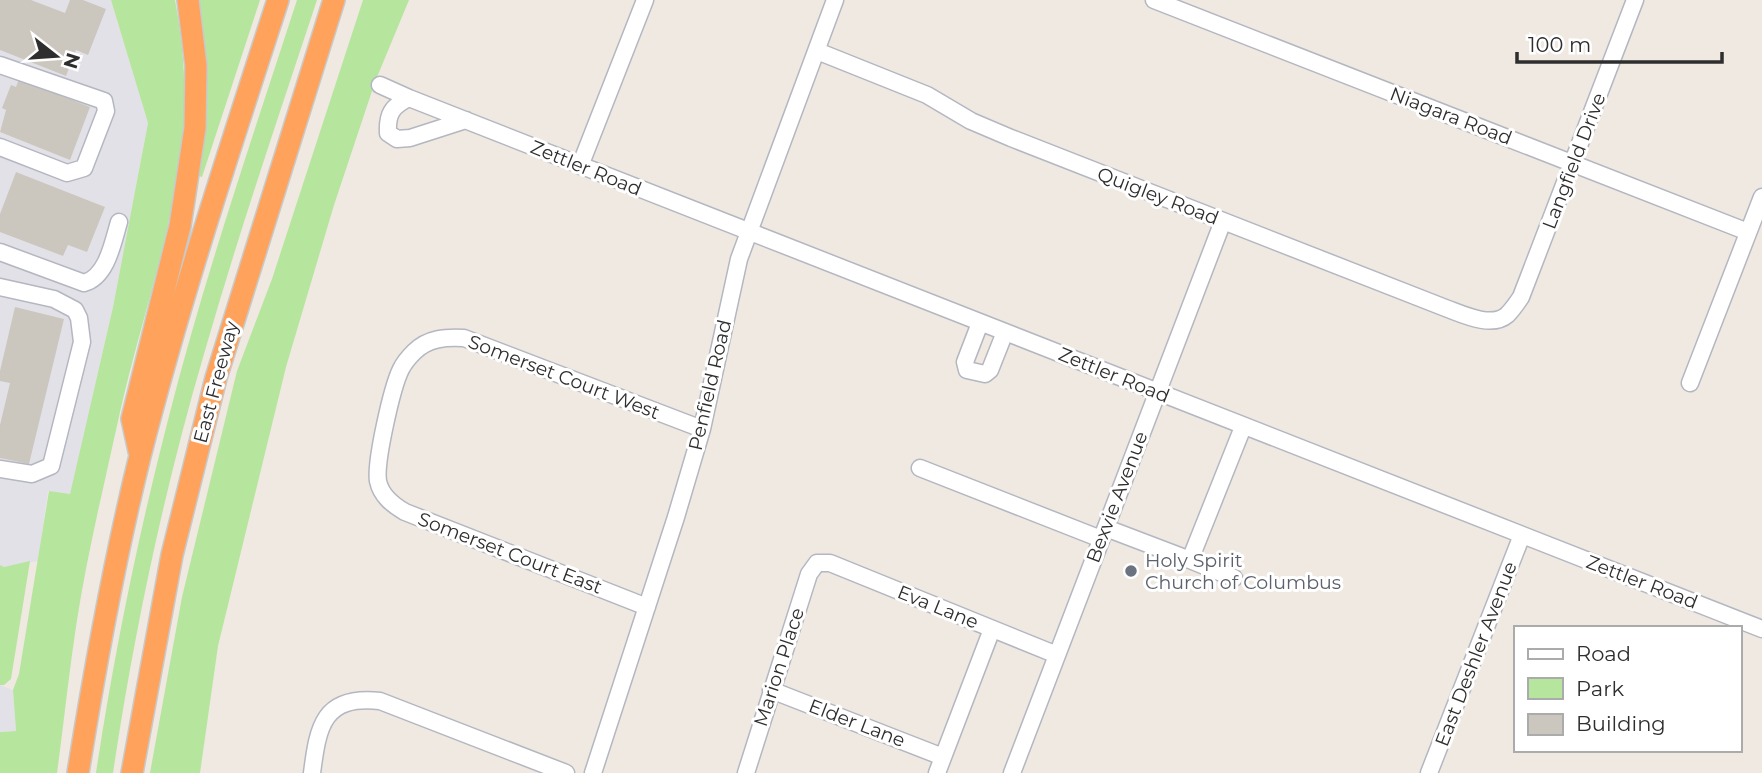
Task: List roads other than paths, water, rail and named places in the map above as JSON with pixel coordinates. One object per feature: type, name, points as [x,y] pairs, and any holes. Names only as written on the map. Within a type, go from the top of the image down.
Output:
[{"type":"highway","points":[[141,456],[132,419],[180,226],[195,128],[195,66],[188,0]]},
{"type":"highway","points":[[78,773],[109,598],[141,456],[196,256],[278,0]]},
{"type":"highway","name":"East Freeway","points":[[132,773],[172,555],[213,390],[334,0]]},
{"type":"street","points":[[580,166],[645,0]]},
{"type":"street","name":"Penfield Road","points":[[593,773],[702,429],[739,258],[835,0]]},
{"type":"street","name":"Niagara Road","points":[[1154,0],[1748,232]]},
{"type":"street","name":"Langfield Drive","points":[[1505,317],[1521,297],[1634,0]]},
{"type":"street","name":"Quigley Road","points":[[817,51],[927,95],[971,121],[1011,138],[1223,221],[1474,318],[1493,320],[1505,317]]},
{"type":"street","points":[[0,65],[104,101],[106,111],[84,169],[67,173],[0,146]]},
{"type":"street","name":"Zettler Road","points":[[380,85],[1243,427],[1762,629]]},
{"type":"street","points":[[409,98],[394,105],[388,119],[388,133],[397,139],[410,138],[466,120]]},
{"type":"street","points":[[1690,383],[1762,197]]},
{"type":"street","name":"Bexvie Avenue","points":[[1012,773],[1223,221]]},
{"type":"street","points":[[0,252],[84,283],[92,281],[105,265],[119,222]]},
{"type":"street","points":[[0,287],[54,299],[75,310],[79,318],[82,342],[51,466],[32,474],[0,469]]},
{"type":"street","points":[[980,323],[965,362],[967,370],[985,374],[990,370],[1005,332]]},
{"type":"street","name":"Somerset Court West","points":[[380,488],[377,462],[396,381],[407,360],[424,344],[450,337],[477,341],[702,429]]},
{"type":"street","points":[[1190,560],[1243,427]]},
{"type":"street","points":[[920,468],[1103,534],[1190,560],[1234,578]]},
{"type":"street","name":"Somerset Court East","points":[[380,488],[394,506],[405,512],[647,607]]},
{"type":"street","name":"East Deshler Avenue","points":[[1430,773],[1522,535]]},
{"type":"street","name":"Eva Lane","points":[[817,564],[830,563],[1057,655]]},
{"type":"street","name":"Marion Place","points":[[746,773],[809,574],[817,564]]},
{"type":"street","points":[[937,773],[992,629]]},
{"type":"street","name":"Elder Lane","points":[[771,690],[943,757]]},
{"type":"street","points":[[312,773],[316,741],[324,720],[341,704],[360,699],[380,701],[566,773]]},
{"type":"place","name":"Holy Spirit Church of Columbus","points":[[1131,571]]}]
